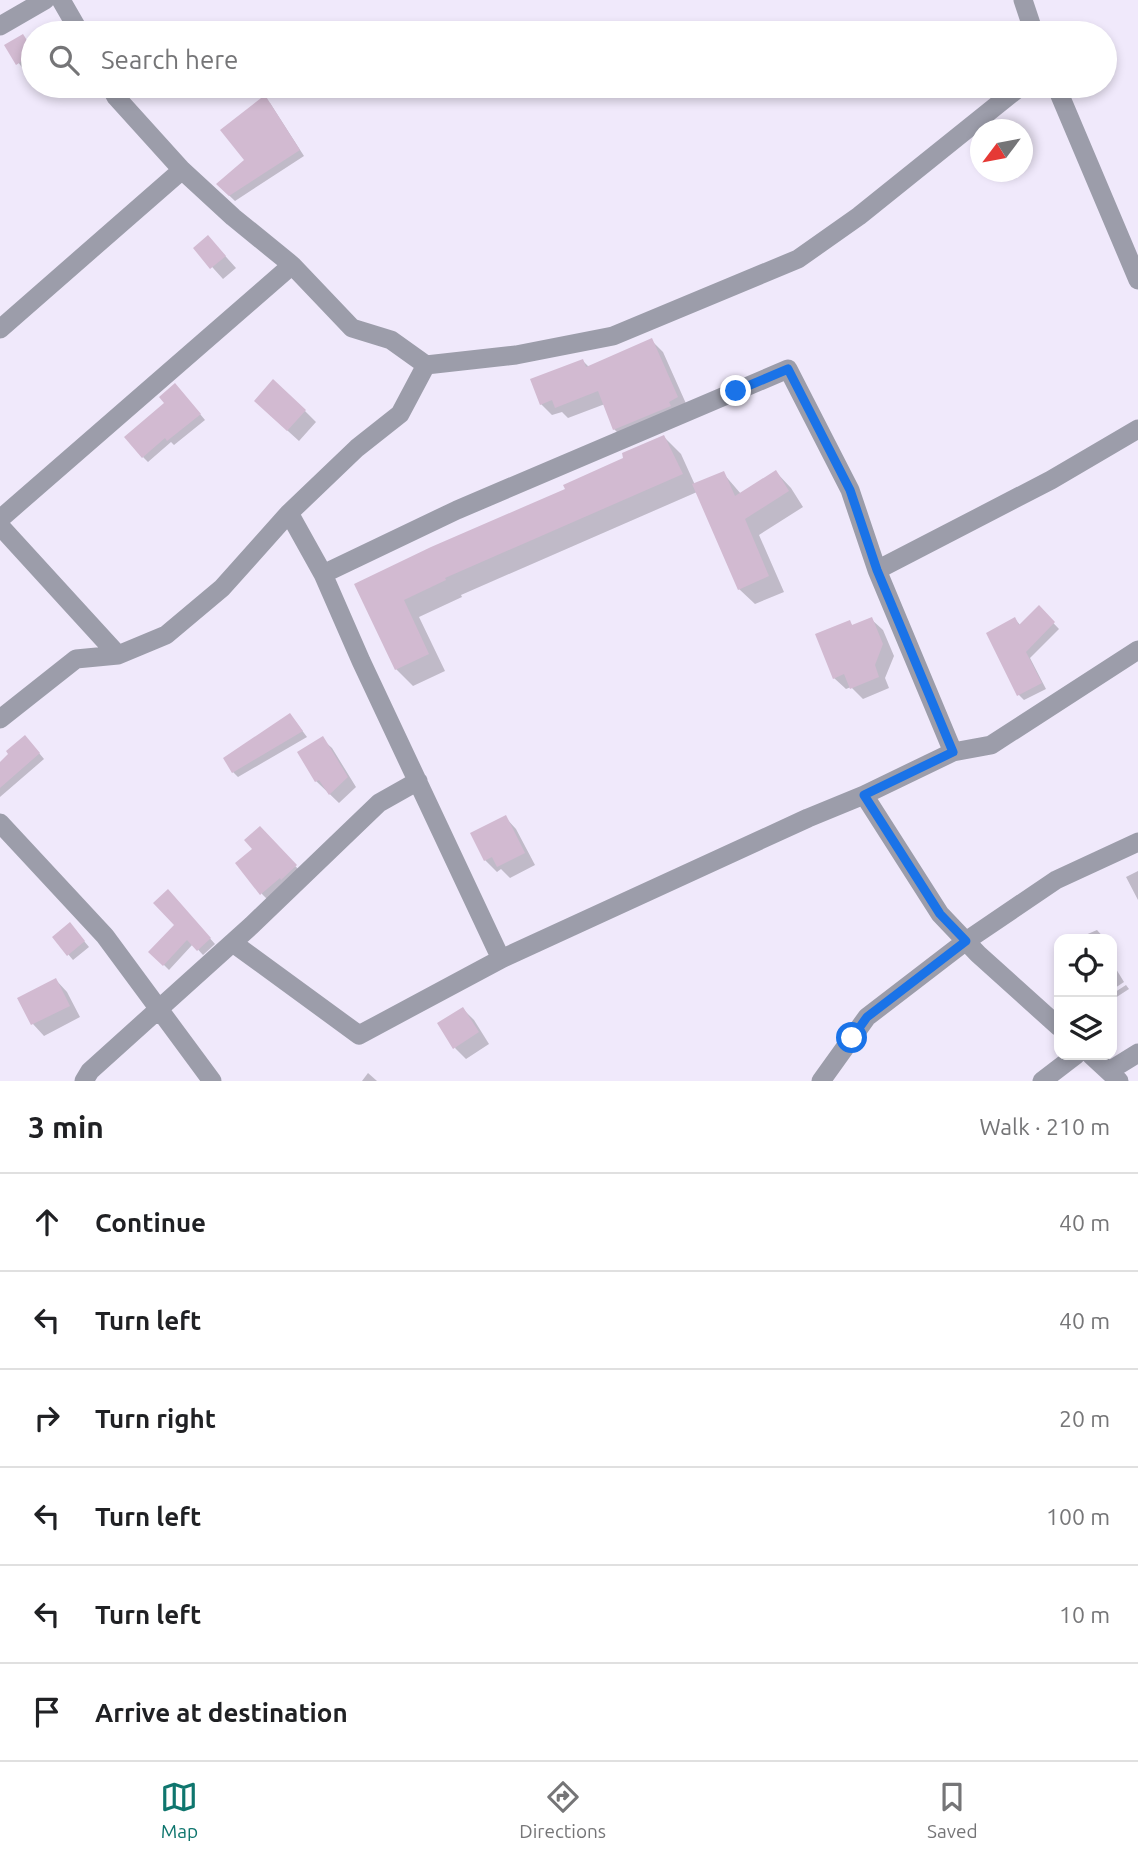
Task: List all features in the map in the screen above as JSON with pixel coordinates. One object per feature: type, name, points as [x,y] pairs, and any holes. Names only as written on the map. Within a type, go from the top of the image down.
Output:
[{"type":"street","points":[[0,26],[45,0]]},
{"type":"street","points":[[61,0],[73,21]]},
{"type":"street","points":[[1023,0],[1030,21]]},
{"type":"street","points":[[117,98],[182,170],[233,217],[292,265],[352,328],[391,340],[426,365],[516,355],[613,336],[798,259],[859,216],[1006,98]]},
{"type":"street","points":[[1061,98],[1138,280]]},
{"type":"street","points":[[0,329],[182,170]]},
{"type":"street","points":[[0,519],[292,265]]},
{"type":"street","points":[[0,719],[76,659],[118,655],[166,635],[222,588],[289,513],[357,448],[401,414],[426,365]]},
{"type":"street","points":[[323,575],[457,510],[788,369],[850,490],[877,570],[953,752]]},
{"type":"street","points":[[877,570],[1051,481],[1138,429]]},
{"type":"street","points":[[289,513],[323,575],[501,959]]},
{"type":"street","points":[[0,526],[118,655]]},
{"type":"street","points":[[233,943],[359,1035],[501,959],[808,818],[864,795],[953,752],[991,745],[1138,650]]},
{"type":"street","points":[[84,1081],[90,1071],[233,943],[379,803],[418,780]]},
{"type":"street","points":[[864,795],[940,914],[1054,1022]]},
{"type":"street","points":[[0,823],[105,936],[212,1081]]},
{"type":"street","points":[[821,1081],[867,1017],[966,941],[1056,880],[1138,842]]},
{"type":"street","points":[[1096,1060],[1114,1076],[1138,1053]]},
{"type":"street","points":[[1042,1081],[1069,1060]]},
{"type":"building","points":[[21,35],[21,62],[16,65],[4,45]]},
{"type":"building","points":[[261,98],[267,98],[300,150],[229,196],[216,184],[244,160],[220,130]]},
{"type":"building","points":[[208,235],[226,256],[210,269],[193,248]]},
{"type":"building","points":[[652,338],[678,397],[669,402],[671,406],[613,430],[598,391],[555,408],[552,400],[540,405],[530,379],[583,359],[586,367]]},
{"type":"building","points":[[273,379],[306,410],[287,431],[254,401]]},
{"type":"building","points":[[175,383],[201,414],[167,441],[165,438],[142,458],[124,437],[164,403],[159,397]]},
{"type":"building","points":[[664,435],[683,474],[445,578],[446,580],[404,600],[429,654],[395,670],[354,584],[431,547],[565,489],[563,485],[623,458],[622,453]]},
{"type":"building","points":[[776,470],[789,491],[745,519],[769,576],[738,590],[692,484],[724,471],[735,496]]},
{"type":"building","points":[[1039,605],[1055,622],[1026,652],[1042,683],[1017,696],[986,633],[1015,617],[1019,625]]},
{"type":"building","points":[[872,617],[883,644],[875,665],[879,677],[850,689],[844,674],[833,679],[815,634],[850,620],[852,625]]},
{"type":"building","points":[[290,713],[303,731],[232,773],[223,758]]},
{"type":"building","points":[[25,735],[40,753],[0,788],[0,762],[8,754],[6,751]]},
{"type":"building","points":[[323,736],[348,777],[329,795],[319,780],[315,782],[297,752]]},
{"type":"building","points":[[506,815],[525,853],[497,867],[492,857],[484,861],[470,833]]},
{"type":"building","points":[[260,826],[297,865],[260,895],[235,863],[252,849],[244,840]]},
{"type":"building","points":[[168,889],[211,938],[197,951],[187,940],[163,966],[148,952],[174,925],[153,903]]},
{"type":"building","points":[[70,922],[85,941],[67,956],[52,937]]},
{"type":"building","points":[[56,978],[70,1006],[31,1025],[17,998]]},
{"type":"building","points":[[463,1007],[479,1032],[453,1049],[437,1023]]},
{"type":"route","points":[[736,391],[788,369],[850,490],[877,570],[953,752],[864,795],[940,914],[966,941],[867,1017],[852,1038]]}]
